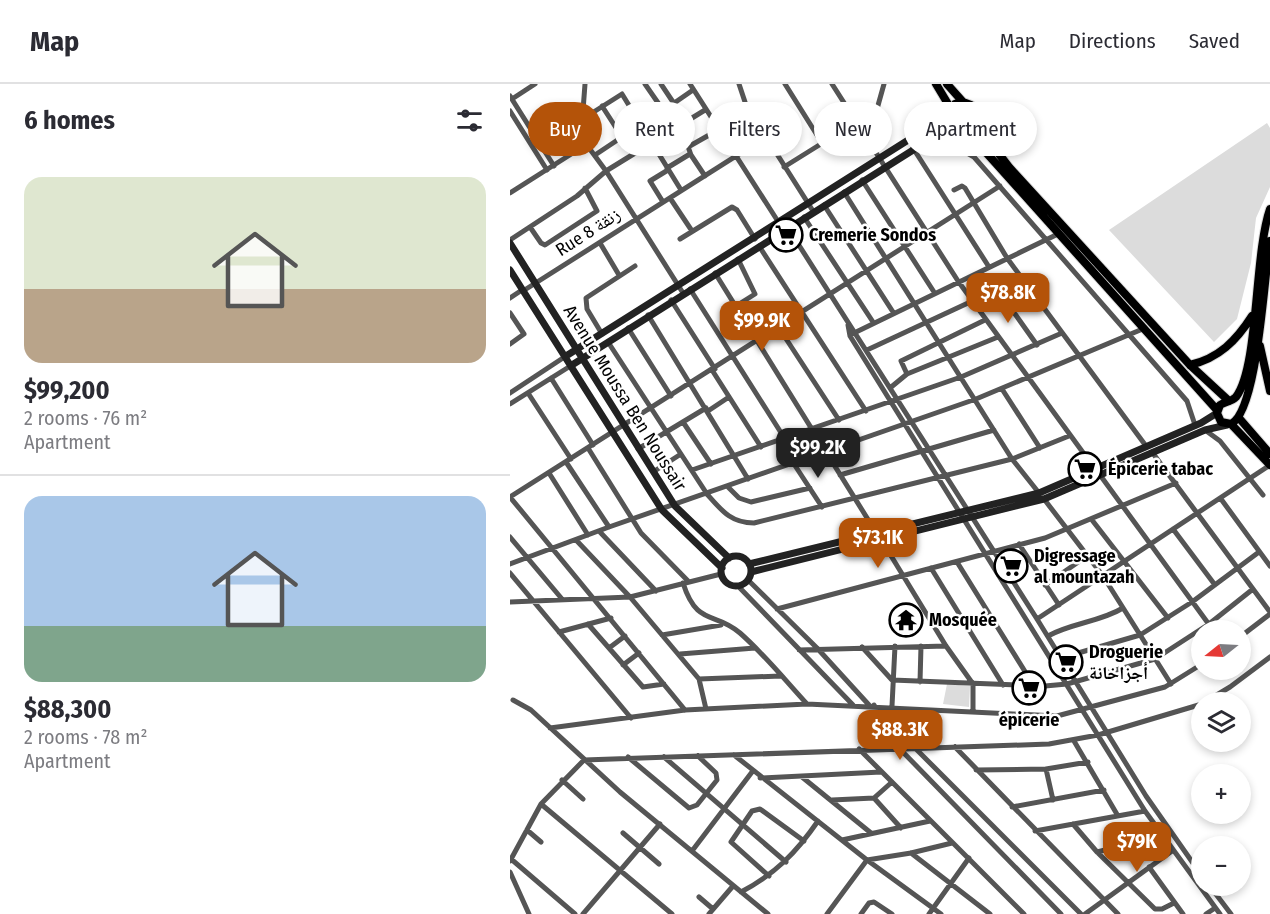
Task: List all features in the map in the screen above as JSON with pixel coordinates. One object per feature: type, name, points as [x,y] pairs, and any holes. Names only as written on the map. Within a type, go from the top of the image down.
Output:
[{"type":"main road","points":[[936,84],[946,102]]},
{"type":"main road","points":[[947,84],[963,102]]},
{"type":"main road","points":[[988,156],[1145,328],[1217,412],[1221,422],[1229,424],[1270,465]]},
{"type":"main road","points":[[1000,156],[1190,365],[1237,406],[1239,416],[1270,454]]},
{"type":"main road","points":[[1217,412],[1222,403],[1230,402],[1240,391],[1246,370],[1260,249],[1270,209]]},
{"type":"main road","points":[[1229,424],[1239,416],[1246,403],[1252,381],[1270,242]]},
{"type":"main road","points":[[1190,365],[1208,360],[1222,352],[1239,335],[1253,315]]},
{"type":"main road","points":[[1259,339],[1270,391]]},
{"type":"street","points":[[534,84],[511,98],[554,166]]},
{"type":"street","points":[[583,102],[585,84]]},
{"type":"street","points":[[645,84],[657,102]]},
{"type":"street","points":[[661,84],[673,102],[692,87],[707,113]]},
{"type":"street","points":[[739,84],[745,102]]},
{"type":"street","points":[[785,84],[814,130]]},
{"type":"street","points":[[831,84],[842,102]]},
{"type":"street","points":[[879,102],[884,84]]},
{"type":"street","points":[[602,150],[622,137],[602,106],[622,94],[627,102]]},
{"type":"street","points":[[695,116],[705,110]]},
{"type":"street","points":[[510,111],[547,170]]},
{"type":"street","points":[[510,404],[608,342],[754,244],[783,226],[804,217],[862,180],[904,147]]},
{"type":"street","points":[[784,167],[814,148]]},
{"type":"street","points":[[783,226],[808,203],[904,152]]},
{"type":"street","points":[[510,193],[570,156]]},
{"type":"street","points":[[596,156],[684,289],[734,357],[785,439]]},
{"type":"street","points":[[510,241],[577,196],[606,171],[632,156]]},
{"type":"street","points":[[660,156],[681,190]]},
{"type":"street","points":[[663,202],[650,181],[687,156]]},
{"type":"street","points":[[691,156],[705,176]]},
{"type":"street","points":[[735,156],[830,295],[894,400],[930,449],[964,512]]},
{"type":"street","name":"Rue 8 زنقة","points":[[510,298],[735,156]]},
{"type":"street","points":[[777,156],[813,211]]},
{"type":"street","points":[[876,156],[972,302],[1095,469]]},
{"type":"street","points":[[918,156],[989,267]]},
{"type":"street","points":[[973,156],[1130,334],[1190,406],[1195,425]]},
{"type":"street","points":[[862,180],[934,292]]},
{"type":"street","points":[[954,190],[962,186],[1007,258],[1146,446]]},
{"type":"street","points":[[685,711],[510,497],[734,357],[1000,186]]},
{"type":"street","points":[[530,227],[545,245],[597,211],[585,188]]},
{"type":"street","points":[[843,192],[915,301],[1012,459],[1039,493]]},
{"type":"street","points":[[670,198],[692,231]]},
{"type":"street","points":[[824,204],[893,312]]},
{"type":"street","points":[[680,238],[727,209],[735,207],[754,244],[866,411]]},
{"type":"street","points":[[804,217],[873,322]]},
{"type":"street","points":[[852,334],[915,301],[1058,234]]},
{"type":"street","name":"Avenue Moussa Ben Noussair","points":[[510,241],[623,426],[675,506],[729,558]]},
{"type":"street","points":[[600,243],[619,275]]},
{"type":"street","points":[[510,393],[602,334],[738,259],[754,244]]},
{"type":"street","points":[[736,306],[755,294],[738,259]]},
{"type":"street","points":[[602,334],[587,309],[586,298],[635,266]]},
{"type":"street","name":"Avenue Moussa Ben Noussair","points":[[510,270],[572,364],[662,510],[721,571]]},
{"type":"street","points":[[715,273],[877,534]]},
{"type":"street","points":[[867,350],[1022,278]]},
{"type":"street","points":[[998,290],[1037,345]]},
{"type":"street","points":[[671,300],[761,447]]},
{"type":"street","points":[[510,313],[524,334],[510,344]]},
{"type":"street","points":[[648,315],[748,479]]},
{"type":"street","points":[[907,374],[902,361],[985,320]]},
{"type":"street","points":[[628,328],[671,396]]},
{"type":"street","points":[[779,328],[839,420]]},
{"type":"street","points":[[510,564],[631,519],[675,506],[976,399],[1145,328]]},
{"type":"street","points":[[692,470],[961,377],[1062,333]]},
{"type":"street","points":[[852,334],[867,350],[890,388],[905,424],[937,477],[994,552],[1152,805],[1191,860]]},
{"type":"street","points":[[890,388],[907,374],[950,359],[998,337]]},
{"type":"street","points":[[608,342],[707,494],[726,516],[740,523],[754,523],[1012,459],[1070,436]]},
{"type":"street","points":[[550,378],[631,519],[686,583],[692,604],[704,615],[733,628],[755,648],[807,704]]},
{"type":"street","points":[[1002,389],[1040,448]]},
{"type":"street","points":[[528,393],[609,527]]},
{"type":"street","points":[[638,449],[729,397]]},
{"type":"street","points":[[738,586],[749,572],[877,534],[1039,493],[1195,425],[1217,412]]},
{"type":"street","points":[[683,422],[711,464]]},
{"type":"street","points":[[749,572],[882,541],[1044,499],[1205,430],[1229,424]]},
{"type":"street","points":[[840,475],[994,430]]},
{"type":"street","points":[[1205,430],[1220,441],[1263,495]]},
{"type":"street","points":[[1152,452],[1270,613],[1251,628]]},
{"type":"street","points":[[653,472],[681,454]]},
{"type":"street","points":[[794,464],[822,507]]},
{"type":"street","points":[[1037,619],[1270,465]]},
{"type":"street","points":[[549,473],[588,535]]},
{"type":"street","points":[[1100,475],[1206,620]]},
{"type":"street","points":[[777,609],[994,552],[1066,530],[1176,483]]},
{"type":"street","points":[[728,487],[739,498],[751,502],[810,488]]},
{"type":"street","points":[[1044,499],[1103,576],[1171,684]]},
{"type":"street","points":[[1221,499],[1270,566]]},
{"type":"street","points":[[969,519],[986,554],[1145,811],[1220,914]]},
{"type":"street","points":[[1092,520],[1168,618]]},
{"type":"street","points":[[1173,529],[1215,585]]},
{"type":"street","points":[[599,531],[656,591]]},
{"type":"street","points":[[510,537],[562,599]]},
{"type":"street","points":[[576,540],[680,654],[699,679],[706,709]]},
{"type":"street","points":[[882,541],[946,646],[973,684],[973,711]]},
{"type":"street","points":[[1019,544],[1059,605]]},
{"type":"street","points":[[1061,658],[1140,635],[1192,602],[1259,552]]},
{"type":"street","points":[[1045,585],[1087,556]]},
{"type":"street","points":[[510,602],[630,597],[686,583],[721,571],[729,558],[740,557],[777,609],[872,705],[890,737],[1062,914]]},
{"type":"street","points":[[957,562],[1034,686]]},
{"type":"street","points":[[931,568],[1003,685]]},
{"type":"street","points":[[721,571],[729,584],[738,586],[853,705]]},
{"type":"street","points":[[510,573],[631,718]]},
{"type":"street","points":[[1214,620],[1253,590]]},
{"type":"street","points":[[1048,636],[1068,626],[1112,614],[1123,608]]},
{"type":"street","points":[[559,632],[611,618]]},
{"type":"street","points":[[588,624],[643,687],[664,684]]},
{"type":"street","points":[[662,635],[722,624]]},
{"type":"street","points":[[609,648],[625,636]]},
{"type":"street","points":[[862,647],[892,680],[1034,686],[1067,684],[1155,659],[1191,636]]},
{"type":"street","points":[[892,706],[895,646]]},
{"type":"street","points":[[920,682],[921,646]]},
{"type":"street","points":[[799,650],[946,646]]},
{"type":"street","points":[[680,654],[755,648]]},
{"type":"street","points":[[623,665],[639,653]]},
{"type":"street","points":[[1222,692],[1270,657]]},
{"type":"street","points":[[550,728],[706,709],[807,704],[872,705],[1048,716],[1082,710],[1171,684],[1191,671]]},
{"type":"street","points":[[699,679],[781,675]]},
{"type":"street","points":[[511,699],[531,710],[584,760],[768,914]]},
{"type":"street","points":[[575,914],[510,860],[541,804],[584,760],[859,749],[1036,745],[1074,741],[1191,707]]},
{"type":"street","points":[[1074,741],[1118,816]]},
{"type":"street","points":[[955,747],[1118,914]]},
{"type":"street","points":[[859,749],[1024,914]]},
{"type":"street","points":[[916,749],[1083,914],[1172,851]]},
{"type":"street","points":[[734,755],[760,778],[941,914]]},
{"type":"street","points":[[628,757],[689,808],[698,805],[717,776],[698,756]]},
{"type":"street","points":[[664,757],[786,862]]},
{"type":"street","points":[[976,770],[1046,769],[1088,762]]},
{"type":"street","points":[[1046,769],[1053,800]]},
{"type":"street","points":[[692,851],[752,771]]},
{"type":"street","points":[[760,778],[881,772]]},
{"type":"street","points":[[801,777],[871,833]]},
{"type":"street","points":[[562,780],[583,799]]},
{"type":"street","points":[[832,800],[874,798],[892,782]]},
{"type":"street","points":[[1012,807],[1104,790]]},
{"type":"street","points":[[874,798],[901,828]]},
{"type":"street","points":[[541,804],[672,914]]},
{"type":"street","points":[[769,876],[733,845],[731,839],[752,811],[760,809],[804,841]]},
{"type":"street","points":[[1035,831],[1145,811]]},
{"type":"street","points":[[842,840],[930,821]]},
{"type":"street","points":[[741,892],[769,876],[786,862],[818,822]]},
{"type":"street","points":[[583,914],[660,824]]},
{"type":"street","points":[[1072,824],[1155,909],[1162,909],[1174,903]]},
{"type":"street","points":[[527,830],[541,842]]},
{"type":"street","points":[[623,833],[659,864]]},
{"type":"street","points":[[1097,852],[1162,836]]},
{"type":"street","points":[[827,914],[867,860],[911,854],[952,843]]},
{"type":"street","points":[[911,854],[990,914]]},
{"type":"street","points":[[929,914],[969,858]]},
{"type":"street","points":[[1149,867],[1183,914]]},
{"type":"street","points":[[510,872],[529,914]]},
{"type":"street","points":[[699,897],[711,912],[733,886]]},
{"type":"street","points":[[1217,896],[1231,914]]},
{"type":"street","points":[[861,914],[870,903],[874,902],[892,914]]},
{"type":"street","points":[[1206,914],[1215,908]]},
{"type":"shaded area","points":[[1267,123],[1270,128],[1270,187],[1256,218],[1251,263],[1237,319],[1214,342],[1109,230]]},
{"type":"shaded area","points":[[947,684],[970,686],[969,707],[943,704]]},
{"type":"place","name":"Cremerie Sondos","points":[[786,235]]},
{"type":"place","name":"Épicerie tabac","points":[[1085,469]]},
{"type":"place","name":"Digressage al mountazah","points":[[1011,566]]},
{"type":"place","name":"Mosquée","points":[[906,620]]},
{"type":"place","name":"Droguerie أجزاخانة","points":[[1066,662]]},
{"type":"place","name":"épicerie","points":[[1029,688]]}]
